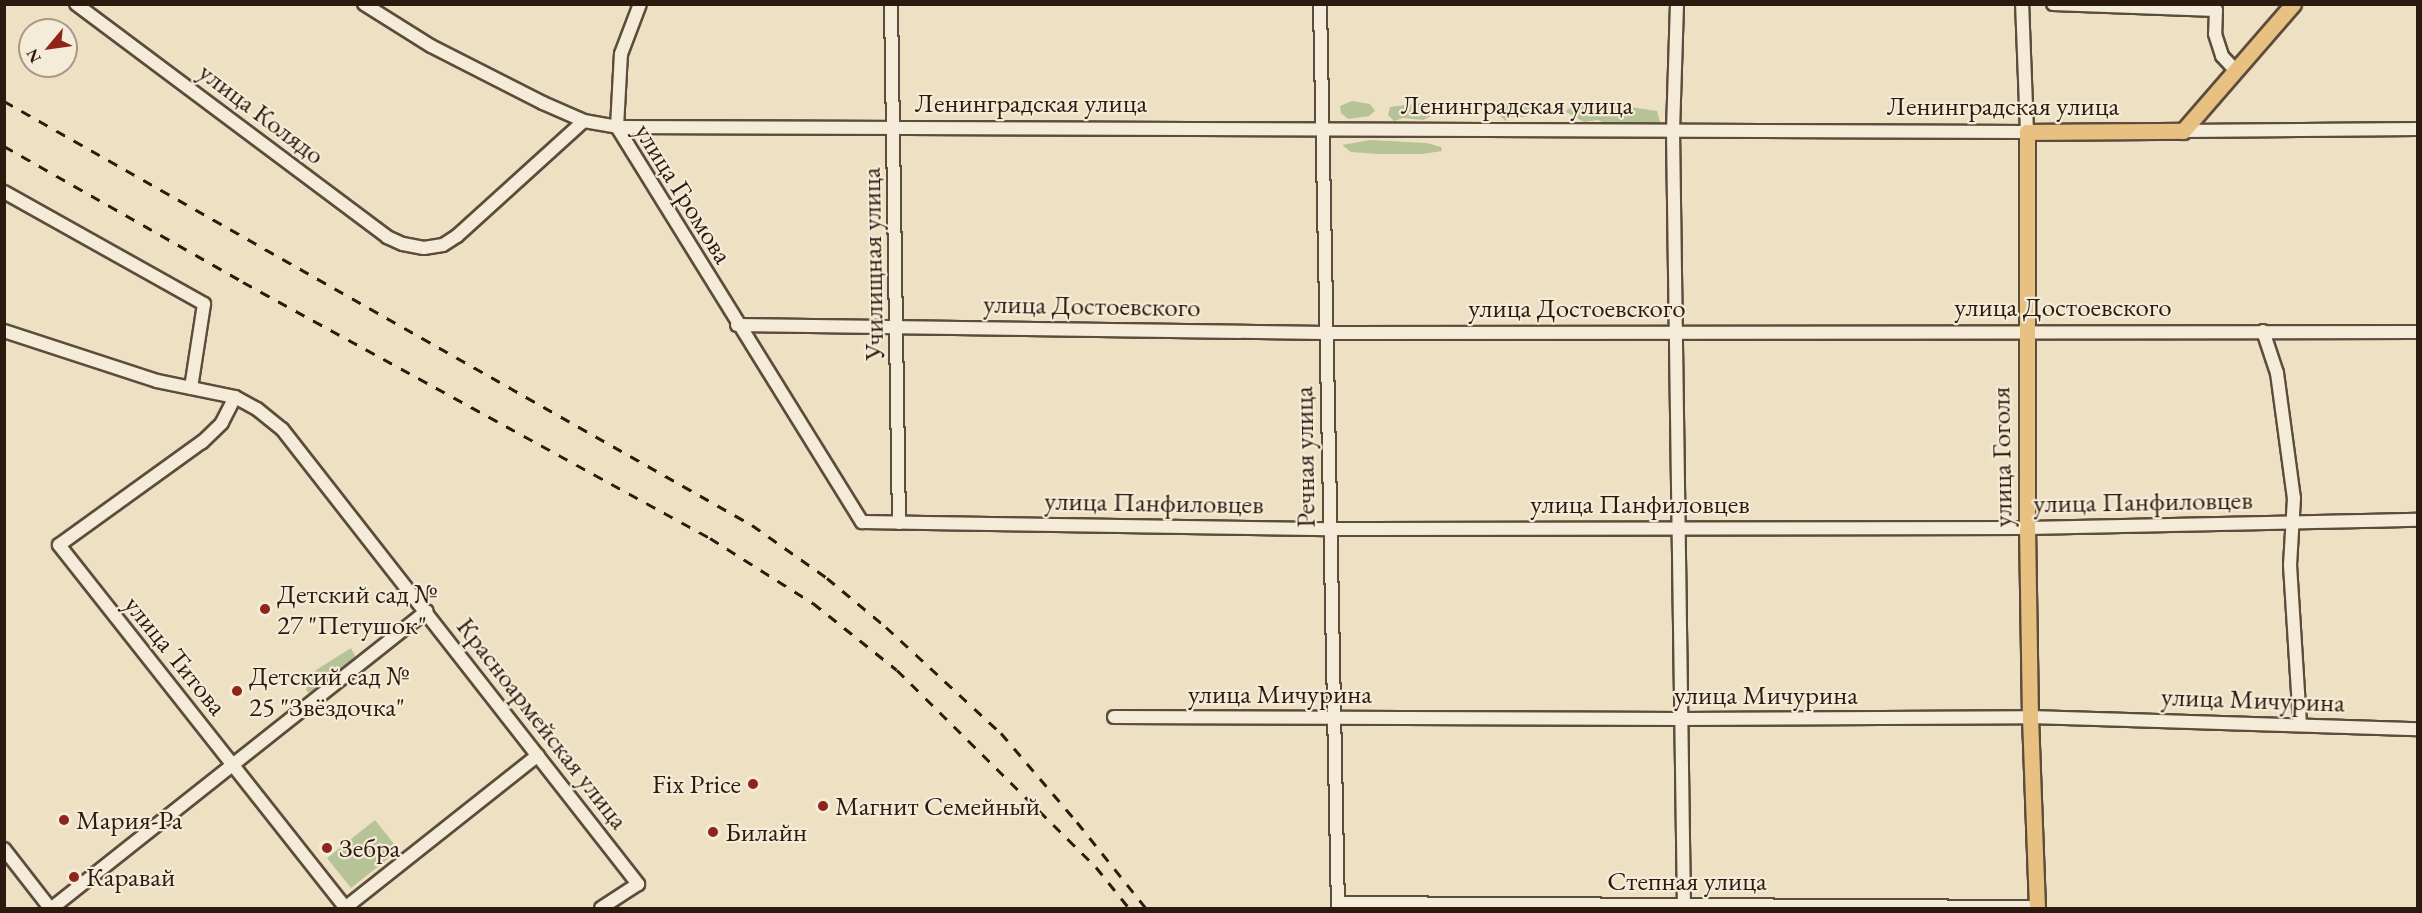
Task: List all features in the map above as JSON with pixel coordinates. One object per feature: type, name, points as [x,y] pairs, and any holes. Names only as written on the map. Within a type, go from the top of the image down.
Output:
[{"type":"main road","points":[[2183,131],[2234,69],[2293,4]]},
{"type":"main road","name":"Ленинградская улица","points":[[2027,132],[2183,131]]},
{"type":"main road","name":"улица Гоголя","points":[[2027,132],[2025,331],[2027,528],[2030,717],[2037,908]]},
{"type":"street","name":"улица Громова","points":[[364,4],[431,46],[543,103],[584,120],[617,127],[737,325],[862,522]]},
{"type":"street","name":"Училищная улица","points":[[891,4],[895,128],[899,523]]},
{"type":"street","name":"Речная улица","points":[[1320,4],[1320,130],[1338,906]]},
{"type":"street","points":[[1677,4],[1673,131],[1684,907]]},
{"type":"street","name":"улица Гоголя","points":[[2022,4],[2027,132]]},
{"type":"street","points":[[2053,4],[2219,7],[2215,34],[2222,56],[2234,69]]},
{"type":"street","points":[[617,127],[621,54],[637,6]]},
{"type":"street","name":"улица Колядо","points":[[85,7],[387,237],[403,244],[424,248],[443,245],[457,236],[584,120]]},
{"type":"street","name":"Ленинградская улица","points":[[617,127],[2027,132]]},
{"type":"street","name":"Ленинградская улица","points":[[2183,131],[2418,129]]},
{"type":"street","points":[[4,192],[204,304],[191,388]]},
{"type":"street","name":"улица Достоевского","points":[[737,325],[897,325],[1325,333],[2418,332]]},
{"type":"street","name":"Красноармейская улица","points":[[4,331],[157,381],[235,397],[257,409],[282,429],[638,884],[601,909]]},
{"type":"street","points":[[2263,331],[2277,374],[2294,498],[2290,565],[2300,724]]},
{"type":"street","name":"улица Титова","points":[[235,397],[222,423],[202,442],[59,545],[346,908]]},
{"type":"street","name":"улица Панфиловцев","points":[[862,522],[1330,529],[2027,528],[2418,520]]},
{"type":"street","points":[[4,849],[51,909],[426,611]]},
{"type":"street","name":"улица Мичурина","points":[[1114,717],[1681,719],[2030,717],[2418,729]]},
{"type":"street","points":[[346,908],[538,755]]},
{"type":"street","name":"Степная улица","points":[[1338,906],[2037,908]]},
{"type":"green space","points":[[1352,101],[1370,104],[1375,111],[1369,116],[1348,119],[1341,113],[1340,106]]},
{"type":"green space","points":[[1509,102],[1527,103],[1544,108],[1545,112],[1524,117],[1511,117],[1506,121],[1499,115],[1498,107]]},
{"type":"green space","points":[[1421,103],[1438,104],[1442,111],[1423,120],[1403,118],[1394,121],[1388,115],[1390,107]]},
{"type":"green space","points":[[1603,103],[1657,111],[1660,122],[1657,125],[1610,125],[1598,120],[1584,122],[1566,112],[1568,109],[1585,104]]},
{"type":"green space","points":[[1370,140],[1427,143],[1441,147],[1442,151],[1422,154],[1378,154],[1351,152],[1342,145]]},
{"type":"green space","points":[[351,648],[355,656],[348,667],[328,683],[308,693],[306,689],[316,670]]},
{"type":"green space","points":[[375,820],[399,850],[351,888],[327,858]]},
{"type":"railway","points":[[4,101],[752,525],[827,578],[886,627],[1001,733],[1146,908]]},
{"type":"railway","points":[[4,146],[243,282],[710,538],[813,603],[897,670],[1096,867],[1129,908]]},
{"type":"place","name":"Детский сад № 27 \"Петушок\"","points":[[265,609]]},
{"type":"place","name":"Детский сад № 25 \"Звёздочка\"","points":[[237,691]]},
{"type":"place","name":"Fix Price","points":[[753,784]]},
{"type":"place","name":"Магнит Семейный","points":[[823,806]]},
{"type":"place","name":"Мария-Ра","points":[[64,820]]},
{"type":"place","name":"Билайн","points":[[713,832]]},
{"type":"place","name":"Зебра","points":[[327,848]]},
{"type":"place","name":"Каравай","points":[[74,877]]}]
